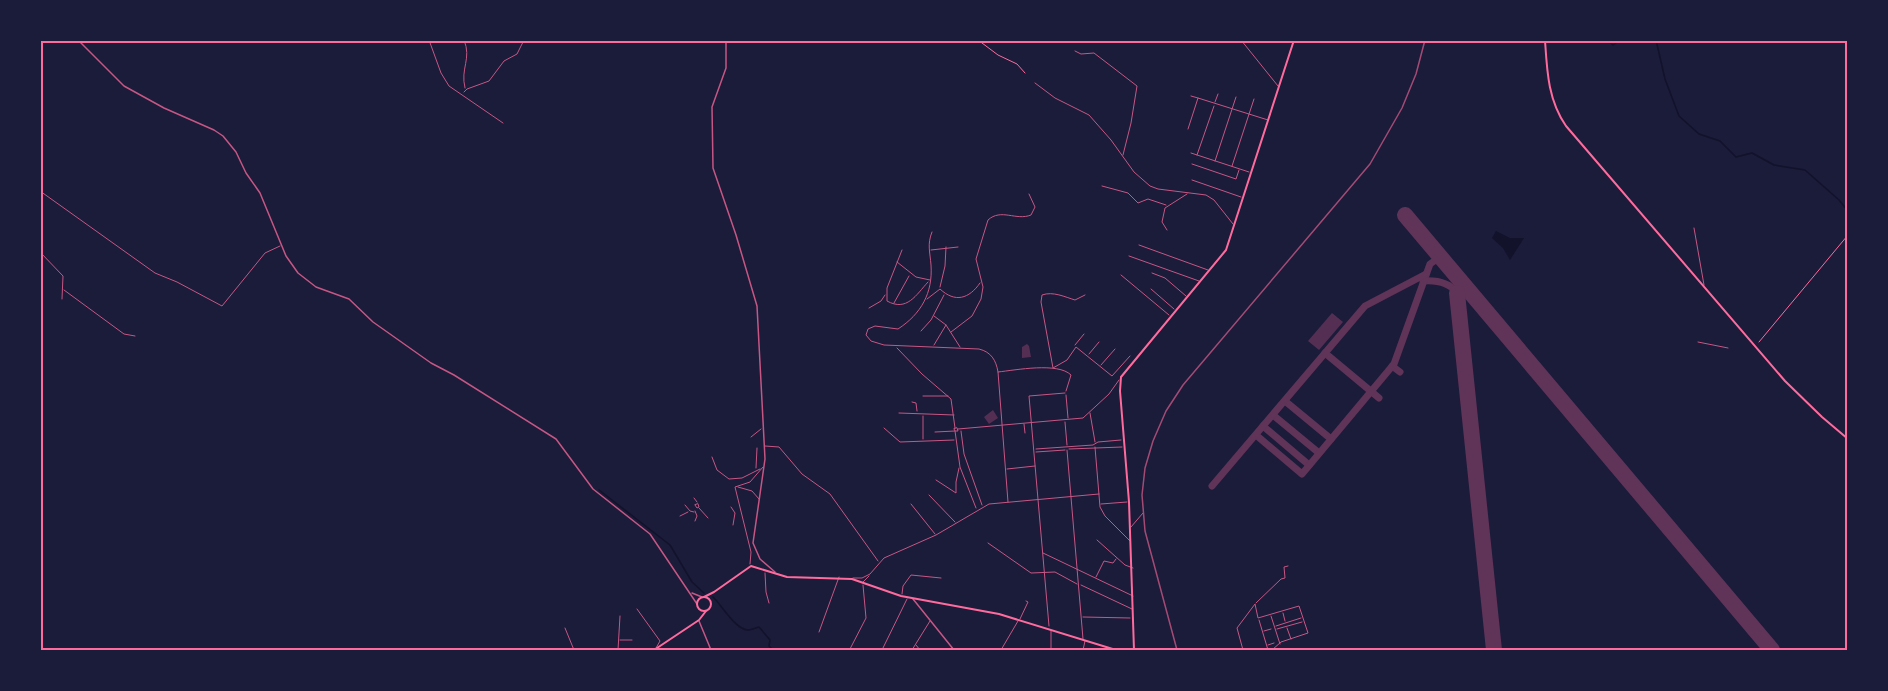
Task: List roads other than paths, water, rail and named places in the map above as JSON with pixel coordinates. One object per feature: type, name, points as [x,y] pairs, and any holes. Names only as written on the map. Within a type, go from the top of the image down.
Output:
[{"type":"main road","points":[[1134,651],[1133,568],[1120,377],[1226,250],[1294,40]]},
{"type":"main road","points":[[1545,40],[1549,87],[1562,120],[1794,391],[1848,439]]},
{"type":"main road","points":[[699,620],[697,604],[703,597],[750,567],[755,567],[780,576],[794,578],[850,578],[902,596],[985,610],[1050,629],[1101,649],[1116,651]]},
{"type":"main road","points":[[655,650],[699,620],[710,608],[714,592]]},
{"type":"main road","points":[[703,597],[711,602]]},
{"type":"main road","points":[[699,608],[706,611]]},
{"type":"street","points":[[78,40],[125,87],[164,108],[216,131],[226,139],[260,193],[291,266],[308,282],[350,300],[375,323],[432,363],[556,439],[591,487],[648,532],[697,604]]},
{"type":"street","points":[[429,40],[440,71],[449,86],[502,123]]},
{"type":"street","points":[[464,40],[468,52],[463,76],[464,91],[489,81],[504,61],[517,54],[524,40]]},
{"type":"street","points":[[726,40],[726,68],[713,105],[714,174],[736,236],[757,308],[765,462],[754,528],[754,545],[762,561],[780,576]]},
{"type":"street","points":[[1241,40],[1279,87]]},
{"type":"street","points":[[1075,51],[1080,54],[1095,54],[1137,86],[1122,157]]},
{"type":"street","points":[[1035,82],[1055,98],[1089,116],[1111,140],[1134,172],[1153,188],[1200,193],[1210,197],[1234,225]]},
{"type":"street","points":[[1197,155],[1218,94]]},
{"type":"street","points":[[1191,96],[1268,120]]},
{"type":"street","points":[[1215,161],[1236,97]]},
{"type":"street","points":[[1188,129],[1198,98]]},
{"type":"street","points":[[1232,166],[1254,99]]},
{"type":"street","points":[[1191,153],[1252,173]]},
{"type":"street","points":[[1192,164],[1236,178],[1239,169]]},
{"type":"street","points":[[1192,180],[1244,198]]},
{"type":"street","points":[[1102,186],[1128,193],[1139,203],[1148,199],[1166,206]]},
{"type":"street","points":[[40,191],[155,273],[222,306],[265,253],[282,246]]},
{"type":"street","points":[[1167,230],[1162,223],[1166,206],[1188,192]]},
{"type":"street","points":[[951,332],[968,320],[977,309],[982,294],[976,259],[988,220],[1002,214],[1018,218],[1030,215],[1035,208],[1029,194]]},
{"type":"street","points":[[1694,228],[1704,286]]},
{"type":"street","points":[[932,232],[928,241],[930,280],[925,301],[917,314],[894,330],[874,326],[867,331],[866,336],[871,341],[897,346],[980,349],[994,359],[998,372],[1008,502]]},
{"type":"street","points":[[1139,245],[1210,270]]},
{"type":"street","points":[[929,251],[946,247],[958,248]]},
{"type":"street","points":[[925,301],[940,289],[946,247]]},
{"type":"street","points":[[869,308],[881,301],[886,293],[902,249]]},
{"type":"street","points":[[40,252],[61,273],[64,280],[62,299]]},
{"type":"street","points":[[1129,256],[1201,281]]},
{"type":"street","points":[[897,262],[916,277],[930,280]]},
{"type":"street","points":[[1152,273],[1165,278],[1187,297]]},
{"type":"street","points":[[1121,275],[1171,316]]},
{"type":"street","points":[[894,304],[909,276]]},
{"type":"street","points":[[886,293],[887,300],[894,304],[906,304],[930,280]]},
{"type":"street","points":[[940,289],[945,294],[962,297],[974,291],[981,281]]},
{"type":"street","points":[[1151,289],[1176,310]]},
{"type":"street","points":[[64,290],[124,334],[135,336]]},
{"type":"street","points":[[1053,368],[1041,302],[1042,295],[1046,293],[1075,300],[1084,295]]},
{"type":"street","points":[[921,331],[945,294]]},
{"type":"street","points":[[933,315],[946,325],[961,348]]},
{"type":"street","points":[[933,346],[946,325]]},
{"type":"street","points":[[1053,368],[1067,360],[1084,334]]},
{"type":"street","points":[[1087,356],[1099,342]]},
{"type":"street","points":[[1698,342],[1728,348]]},
{"type":"street","points":[[897,346],[899,351],[922,374],[953,401],[960,467],[976,510]]},
{"type":"street","points":[[1075,347],[1112,376],[1130,356]]},
{"type":"street","points":[[1100,366],[1115,349]]},
{"type":"street","points":[[998,372],[1053,368],[1070,373],[1065,393],[1068,420]]},
{"type":"street","points":[[955,428],[1083,418],[1111,391],[1120,377]]},
{"type":"street","points":[[1111,391],[1120,390]]},
{"type":"street","points":[[1051,651],[1029,396],[1065,393]]},
{"type":"street","points":[[923,396],[949,396]]},
{"type":"street","points":[[912,402],[916,403],[917,413]]},
{"type":"street","points":[[1090,412],[1095,444]]},
{"type":"street","points":[[899,413],[954,414]]},
{"type":"street","points":[[923,414],[923,440]]},
{"type":"street","points":[[1064,420],[1084,641],[1083,651]]},
{"type":"street","points":[[1024,424],[1024,433]]},
{"type":"street","points":[[751,437],[764,428]]},
{"type":"street","points":[[884,428],[899,442],[956,440]]},
{"type":"street","points":[[935,432],[959,429]]},
{"type":"street","points":[[959,429],[963,454],[983,506]]},
{"type":"street","points":[[1031,452],[1124,440]]},
{"type":"street","points":[[765,446],[778,447],[802,474],[829,493],[879,562]]},
{"type":"street","points":[[1095,447],[1099,504],[1105,516],[1131,542]]},
{"type":"street","points":[[1067,448],[1124,447]]},
{"type":"street","points":[[757,448],[755,466],[757,470]]},
{"type":"street","points":[[712,457],[717,470],[729,479],[746,476],[762,469]]},
{"type":"street","points":[[734,486],[749,482],[762,469],[765,462]]},
{"type":"street","points":[[1005,469],[1035,466]]},
{"type":"street","points":[[936,480],[956,493],[960,467]]},
{"type":"street","points":[[734,486],[752,491],[759,502]]},
{"type":"street","points":[[734,486],[751,552],[750,567]]},
{"type":"street","points":[[929,495],[956,524]]},
{"type":"street","points":[[850,649],[866,618],[861,582],[879,562],[898,551],[936,535],[983,506],[995,502],[1099,495]]},
{"type":"street","points":[[694,498],[698,504],[696,507],[708,519]]},
{"type":"street","points":[[1099,504],[1129,502]]},
{"type":"street","points":[[911,504],[936,535]]},
{"type":"street","points":[[685,505],[690,511],[694,511],[697,516],[695,520]]},
{"type":"street","points":[[731,507],[735,513],[734,525]]},
{"type":"street","points":[[680,516],[690,511]]},
{"type":"street","points":[[1130,528],[1143,513]]},
{"type":"street","points":[[1097,540],[1125,565],[1133,568]]},
{"type":"street","points":[[988,543],[1031,573],[1055,572],[1133,610]]},
{"type":"street","points":[[750,548],[754,545]]},
{"type":"street","points":[[1043,553],[1133,596]]},
{"type":"street","points":[[1095,578],[1104,561],[1113,562],[1117,557]]},
{"type":"street","points":[[1243,651],[1237,628],[1255,604],[1281,579],[1285,578],[1284,567],[1288,566]]},
{"type":"street","points":[[766,572],[766,592],[769,603]]},
{"type":"street","points":[[902,596],[903,586],[911,575],[941,578]]},
{"type":"street","points":[[850,578],[868,576]]},
{"type":"street","points":[[868,576],[869,585]]},
{"type":"street","points":[[819,632],[839,577]]},
{"type":"street","points":[[689,591],[703,597]]},
{"type":"street","points":[[882,651],[908,597]]},
{"type":"street","points":[[913,598],[950,649],[954,651]]},
{"type":"street","points":[[1001,651],[1028,602],[1026,601]]},
{"type":"street","points":[[1255,604],[1268,651]]},
{"type":"street","points":[[1258,618],[1299,606],[1308,633],[1280,644],[1272,651]]},
{"type":"street","points":[[637,609],[660,641],[655,650]]},
{"type":"street","points":[[1282,611],[1286,623]]},
{"type":"street","points":[[1271,614],[1280,644]]},
{"type":"street","points":[[618,651],[620,616]]},
{"type":"street","points":[[1081,616],[1133,619]]},
{"type":"street","points":[[1274,626],[1303,618]]},
{"type":"street","points":[[699,620],[709,650]]},
{"type":"street","points":[[912,651],[930,621]]},
{"type":"street","points":[[1275,630],[1304,621]]},
{"type":"street","points":[[1287,627],[1291,639]]},
{"type":"street","points":[[565,628],[574,651]]},
{"type":"street","points":[[1262,632],[1271,629]]},
{"type":"street","points":[[618,640],[632,640]]},
{"type":"street","points":[[1266,645],[1274,643]]},
{"type":"street","points":[[916,645],[920,651]]},
{"type":"waterway","points":[[1607,40],[1613,45],[1620,40]]},
{"type":"waterway","points":[[1656,40],[1665,79],[1679,116],[1699,134],[1720,141],[1736,157],[1752,153],[1774,165],[1805,170],[1848,211]]},
{"type":"waterway","points":[[599,490],[670,545],[692,582],[704,593]]},
{"type":"waterway","points":[[713,597],[739,626],[749,630],[759,627],[770,640],[769,646],[773,650]]},
{"type":"railway","points":[[1177,650],[1145,531],[1142,495],[1145,468],[1153,441],[1166,411],[1183,385],[1370,164],[1402,108],[1416,74],[1425,40]]}]
